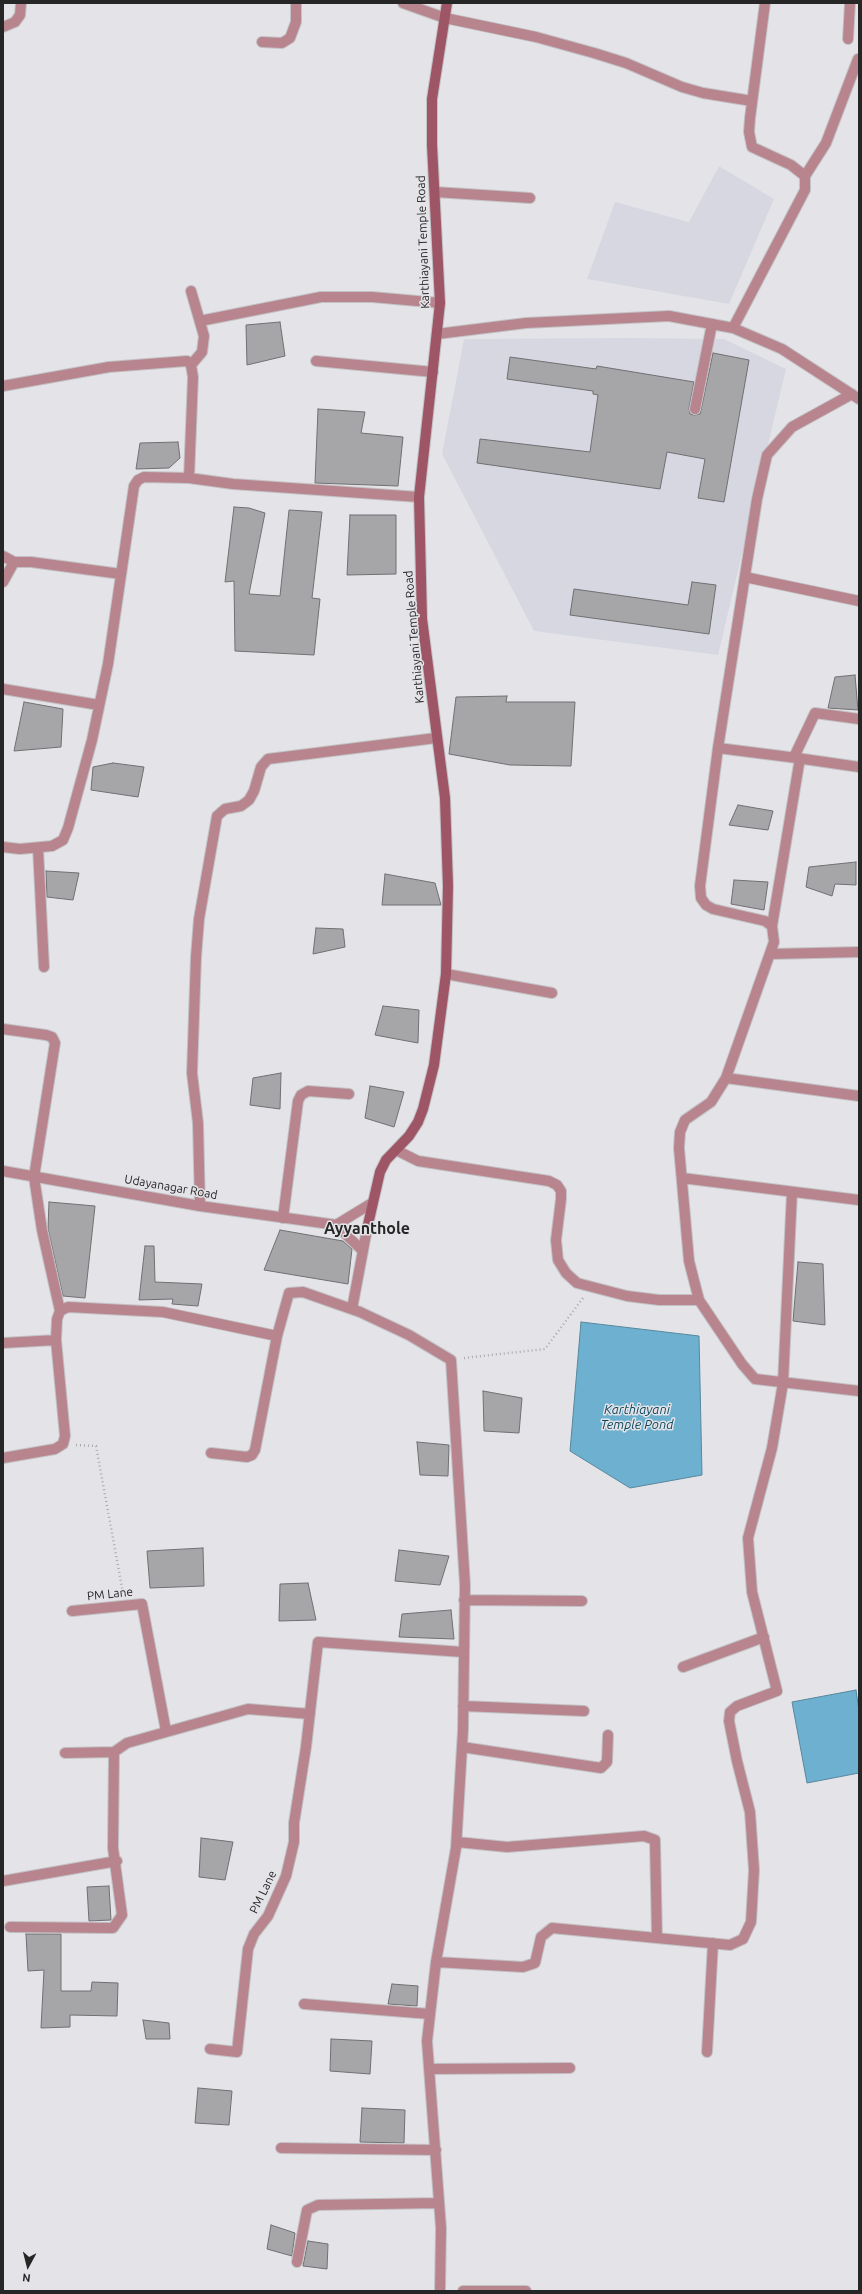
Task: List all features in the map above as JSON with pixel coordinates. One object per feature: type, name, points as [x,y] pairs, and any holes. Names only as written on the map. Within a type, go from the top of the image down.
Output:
[{"type":"main road","name":"Karthiayani Temple Road","points":[[367,1229],[380,1172],[386,1160],[414,1129],[423,1109],[434,1065],[446,974],[448,886],[445,798],[436,738],[422,619],[419,497],[440,303],[432,145],[432,99],[447,3]]},
{"type":"street","points":[[3,27],[15,22],[20,15],[21,3]]},
{"type":"street","points":[[262,42],[282,43],[290,38],[296,22],[296,3]]},
{"type":"street","points":[[403,3],[445,18],[536,37],[594,53],[633,66],[682,88],[752,101]]},
{"type":"street","points":[[764,3],[749,132],[752,147],[791,165],[805,176]]},
{"type":"street","points":[[848,39],[850,3]]},
{"type":"street","points":[[733,328],[805,190],[805,176],[826,143],[858,59]]},
{"type":"street","points":[[435,192],[530,198]]},
{"type":"street","points":[[191,291],[204,336],[202,352],[191,365]]},
{"type":"street","points":[[200,322],[321,297],[372,297],[440,303]]},
{"type":"street","points":[[436,334],[526,323],[669,316],[733,328],[782,349],[856,396]]},
{"type":"street","points":[[696,409],[712,324]]},
{"type":"street","points":[[3,386],[55,375],[109,367],[187,361],[191,365],[193,377],[188,478]]},
{"type":"street","points":[[316,361],[432,372]]},
{"type":"street","points":[[772,926],[765,921],[713,909],[706,905],[700,898],[700,886],[718,748],[757,499],[767,455],[792,427],[856,396]]},
{"type":"street","points":[[3,847],[20,849],[52,846],[63,840],[68,828],[108,664],[134,486],[138,480],[144,477],[188,478],[232,484],[419,497]]},
{"type":"street","points":[[3,556],[14,562],[31,562],[121,574]]},
{"type":"street","points":[[3,582],[14,562]]},
{"type":"street","points":[[745,577],[859,601]]},
{"type":"street","points":[[3,689],[99,705]]},
{"type":"street","points":[[859,720],[815,713],[797,758],[772,926],[774,942],[726,1078],[711,1102],[685,1120],[680,1132],[679,1148],[689,1261],[699,1300],[742,1364],[755,1379],[859,1391]]},
{"type":"street","points":[[200,1206],[198,1124],[192,1073],[196,957],[199,919],[217,816],[225,809],[241,806],[249,800],[254,791],[260,767],[268,759],[436,738]]},
{"type":"street","points":[[718,748],[859,767]]},
{"type":"street","points":[[38,848],[44,967]]},
{"type":"street","points":[[770,954],[859,952]]},
{"type":"street","points":[[446,974],[552,993]]},
{"type":"street","points":[[3,1029],[46,1035],[52,1038],[55,1044],[34,1177],[42,1230],[60,1311],[57,1319],[56,1340],[65,1436],[63,1444],[55,1449],[3,1458]]},
{"type":"street","points":[[726,1078],[859,1096]]},
{"type":"street","points":[[283,1218],[298,1101],[301,1095],[308,1091],[349,1094]]},
{"type":"street","points":[[396,1150],[418,1161],[557,1184],[561,1199],[556,1240],[558,1260],[566,1273],[577,1283],[627,1296],[659,1300],[699,1300]]},
{"type":"street","name":"Udayanagar Road","points":[[3,1171],[200,1206],[336,1225]]},
{"type":"street","points":[[682,1178],[859,1200]]},
{"type":"street","points":[[436,1962],[523,1968],[535,1963],[541,1937],[552,1928],[730,1945],[743,1938],[751,1922],[754,1870],[750,1812],[729,1721],[730,1712],[737,1706],[778,1691],[752,1592],[748,1538],[772,1448],[783,1383],[792,1192]]},
{"type":"street","points":[[363,1251],[336,1225],[372,1203]]},
{"type":"street","points":[[352,1309],[367,1229]]},
{"type":"street","points":[[211,1453],[247,1457],[252,1455],[255,1450],[277,1336],[289,1293],[303,1292],[352,1309],[409,1335],[451,1360],[464,1600],[463,1706],[457,1842],[436,1962],[427,2041],[439,2203],[440,2291]]},
{"type":"street","points":[[60,1311],[68,1307],[163,1312],[277,1336]]},
{"type":"street","points":[[3,1343],[56,1340]]},
{"type":"street","points":[[464,1600],[582,1601]]},
{"type":"street","name":"PM Lane","points":[[72,1611],[142,1604],[166,1731]]},
{"type":"street","points":[[683,1667],[764,1637]]},
{"type":"street","name":"PM Lane","points":[[210,2049],[238,2052],[248,1949],[254,1934],[268,1916],[286,1876],[294,1842],[294,1823],[310,1714],[318,1642],[463,1652]]},
{"type":"street","points":[[463,1706],[584,1711]]},
{"type":"street","points":[[65,1753],[114,1752],[128,1743],[248,1709],[310,1714]]},
{"type":"street","points":[[462,1747],[601,1768],[607,1762],[608,1735]]},
{"type":"street","points":[[10,1927],[113,1928],[122,1915],[116,1861],[113,1848],[114,1752]]},
{"type":"street","points":[[457,1842],[506,1847],[644,1836],[655,1840],[657,1938]]},
{"type":"street","points":[[3,1881],[116,1861]]},
{"type":"street","points":[[707,2052],[713,1943]]},
{"type":"street","points":[[304,2004],[430,2014]]},
{"type":"street","points":[[429,2069],[570,2068]]},
{"type":"street","points":[[281,2148],[436,2150]]},
{"type":"street","points":[[297,2262],[307,2210],[318,2205],[439,2203]]},
{"type":"street","points":[[463,2291],[526,2291]]},
{"type":"path","points":[[451,1360],[545,1349],[590,1287]]},
{"type":"path","points":[[63,1444],[96,1446],[126,1606]]},
{"type":"shaded area","points":[[719,166],[774,199],[729,304],[587,279],[615,202],[689,222]]},
{"type":"shaded area","points":[[464,339],[724,339],[786,369],[718,655],[534,631],[442,454]]},
{"type":"water","name":"Karthiayani Temple Pond","points":[[581,1322],[699,1336],[702,1475],[630,1488],[570,1451]]},
{"type":"water","points":[[856,1690],[859,1711],[859,1773],[807,1783],[792,1702]]},
{"type":"building","points":[[280,322],[285,356],[247,365],[246,325]]},
{"type":"building","points":[[713,353],[749,360],[724,502],[698,498],[705,459],[667,452],[660,489],[477,463],[480,439],[590,452],[598,395],[593,394],[593,391],[507,379],[510,357],[596,369],[597,366],[694,382],[689,408],[690,414],[694,415],[700,414]]},
{"type":"building","points":[[318,409],[365,412],[361,433],[403,437],[398,486],[315,483]]},
{"type":"building","points":[[178,442],[180,458],[169,468],[136,469],[140,443]]},
{"type":"building","points":[[234,507],[249,508],[265,513],[249,594],[280,596],[289,510],[322,512],[312,598],[320,599],[314,655],[235,651],[234,581],[225,582]]},
{"type":"building","points":[[350,515],[396,515],[396,574],[347,575]]},
{"type":"building","points":[[692,582],[716,585],[709,634],[570,615],[574,589],[688,605]]},
{"type":"building","points":[[855,675],[858,710],[828,708],[835,677]]},
{"type":"building","points":[[507,696],[506,702],[575,702],[571,766],[510,765],[449,754],[456,697]]},
{"type":"building","points":[[24,702],[63,709],[61,747],[14,751]]},
{"type":"building","points":[[113,763],[144,767],[138,797],[91,790],[93,767]]},
{"type":"building","points":[[738,805],[773,811],[768,830],[729,825]]},
{"type":"building","points":[[856,862],[856,885],[835,884],[832,896],[806,887],[809,867]]},
{"type":"building","points":[[46,871],[79,873],[73,900],[47,897]]},
{"type":"building","points":[[385,874],[435,883],[441,905],[382,905]]},
{"type":"building","points":[[734,880],[768,882],[764,910],[731,904]]},
{"type":"building","points":[[316,928],[343,929],[345,947],[313,954]]},
{"type":"building","points":[[383,1006],[419,1010],[418,1043],[375,1035]]},
{"type":"building","points":[[281,1073],[280,1109],[250,1105],[253,1078]]},
{"type":"building","points":[[370,1086],[404,1092],[394,1127],[365,1118]]},
{"type":"building","points":[[49,1202],[95,1206],[85,1298],[63,1296],[48,1229]]},
{"type":"building","points":[[280,1230],[343,1241],[352,1249],[348,1284],[264,1270]]},
{"type":"building","points":[[145,1246],[154,1246],[155,1282],[202,1284],[198,1306],[172,1304],[173,1299],[139,1300]]},
{"type":"building","points":[[798,1262],[823,1264],[825,1325],[793,1321]]},
{"type":"building","points":[[483,1391],[522,1398],[519,1433],[484,1431]]},
{"type":"building","points":[[417,1442],[449,1445],[448,1476],[420,1475]]},
{"type":"building","points":[[203,1548],[204,1586],[150,1588],[147,1551]]},
{"type":"building","points":[[399,1550],[449,1556],[440,1585],[395,1581]]},
{"type":"building","points":[[308,1583],[316,1620],[279,1621],[280,1584]]},
{"type":"building","points":[[451,1610],[454,1639],[399,1637],[402,1614]]},
{"type":"building","points":[[201,1838],[233,1842],[225,1880],[199,1877]]},
{"type":"building","points":[[109,1886],[111,1920],[89,1921],[87,1887]]},
{"type":"building","points":[[26,1934],[61,1934],[61,1991],[91,1991],[92,1982],[118,1983],[117,2016],[70,2015],[70,2027],[41,2028],[44,1970],[28,1971]]},
{"type":"building","points":[[392,1984],[418,1986],[417,2006],[388,2004]]},
{"type":"building","points":[[143,2020],[169,2023],[170,2039],[146,2039]]},
{"type":"building","points":[[331,2039],[372,2041],[370,2074],[330,2071]]},
{"type":"building","points":[[198,2088],[232,2091],[229,2125],[195,2123]]},
{"type":"building","points":[[362,2108],[405,2110],[404,2143],[360,2142]]},
{"type":"building","points":[[271,2225],[295,2233],[292,2256],[267,2249]]},
{"type":"building","points":[[308,2241],[328,2244],[327,2269],[303,2266]]},
{"type":"district","name":"Ayyanthole","points":[[367,1229]]}]
